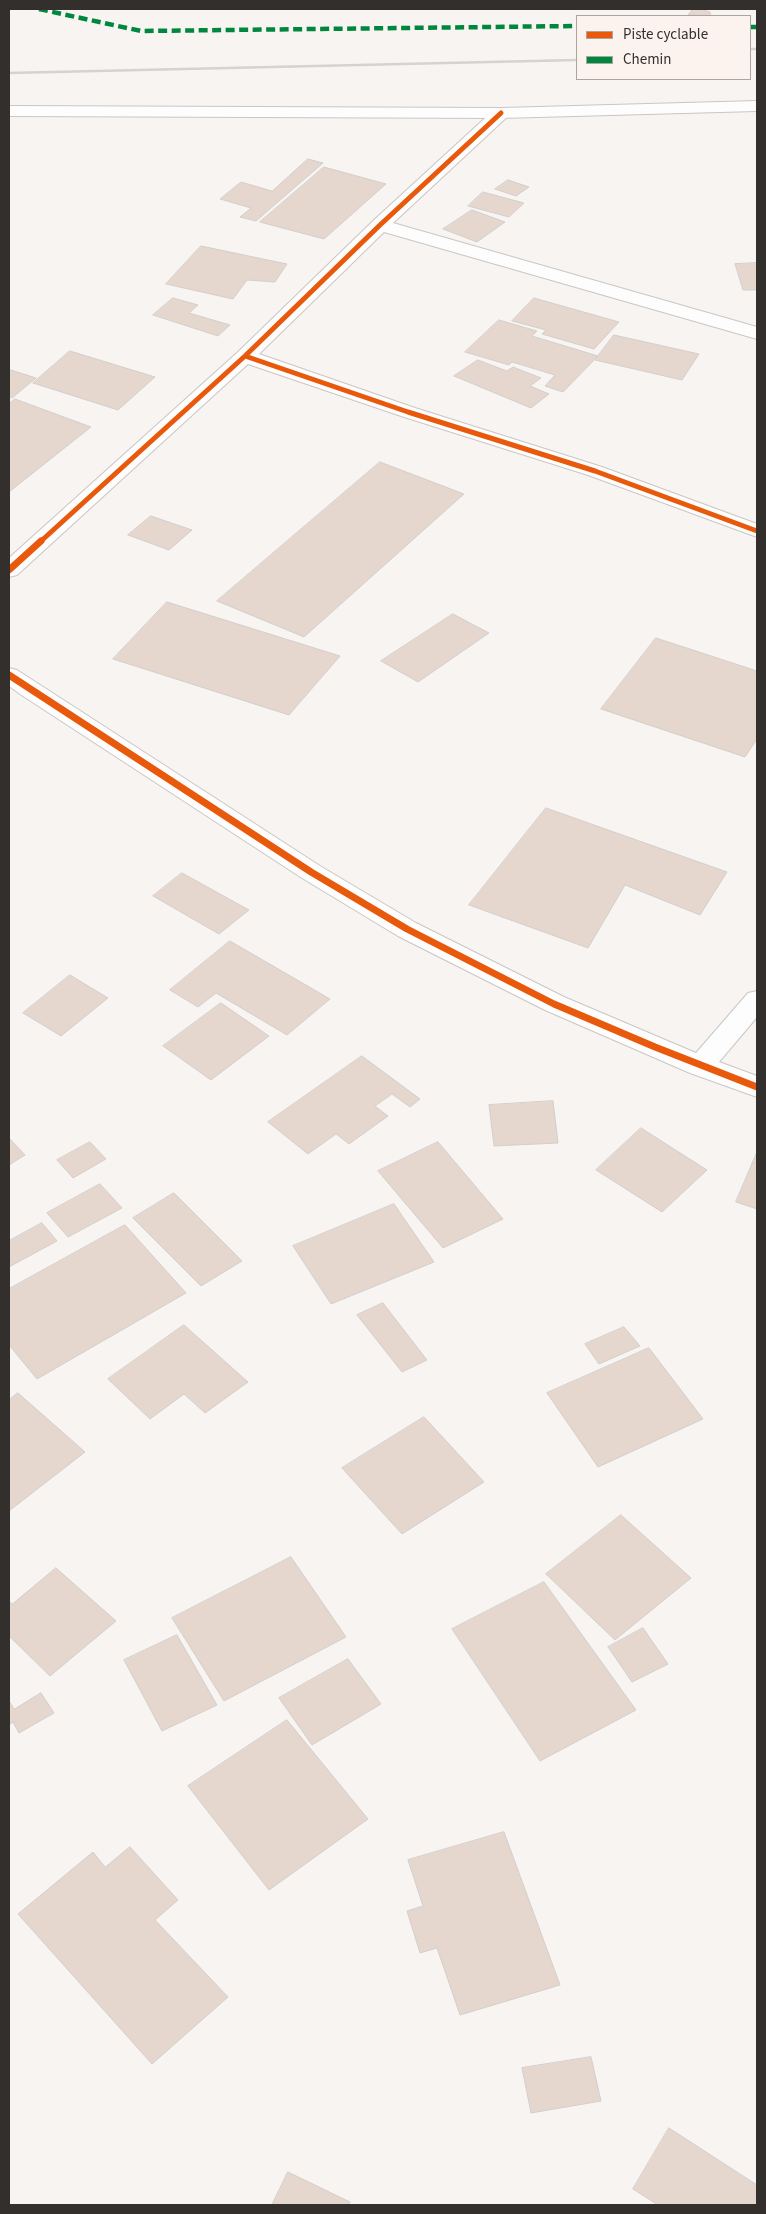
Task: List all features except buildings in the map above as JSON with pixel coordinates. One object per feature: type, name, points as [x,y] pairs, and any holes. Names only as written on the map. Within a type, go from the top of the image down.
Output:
[{"type":"street","points":[[9,111],[501,113],[757,106]]},
{"type":"street","points":[[9,570],[245,356],[380,225],[501,113]]},
{"type":"street","points":[[380,225],[757,333]]},
{"type":"street","points":[[245,356],[408,412],[595,471],[757,531]]},
{"type":"street","points":[[9,675],[271,847],[361,903],[505,981],[700,1066],[757,1087]]},
{"type":"street","points":[[700,1066],[757,1000]]},
{"type":"railway","points":[[751,49],[757,49]]},
{"type":"railway","points":[[9,73],[576,60]]},
{"type":"marked path","points":[[39,9],[141,31],[576,26]]},
{"type":"marked path","points":[[751,27],[757,27]]},
{"type":"cycle path","points":[[9,570],[245,356],[380,225],[501,113]]},
{"type":"cycle path","points":[[245,356],[408,412],[595,471],[757,531]]},
{"type":"cycle path","points":[[9,675],[311,872],[407,929],[554,1004],[655,1047],[757,1087]]}]
